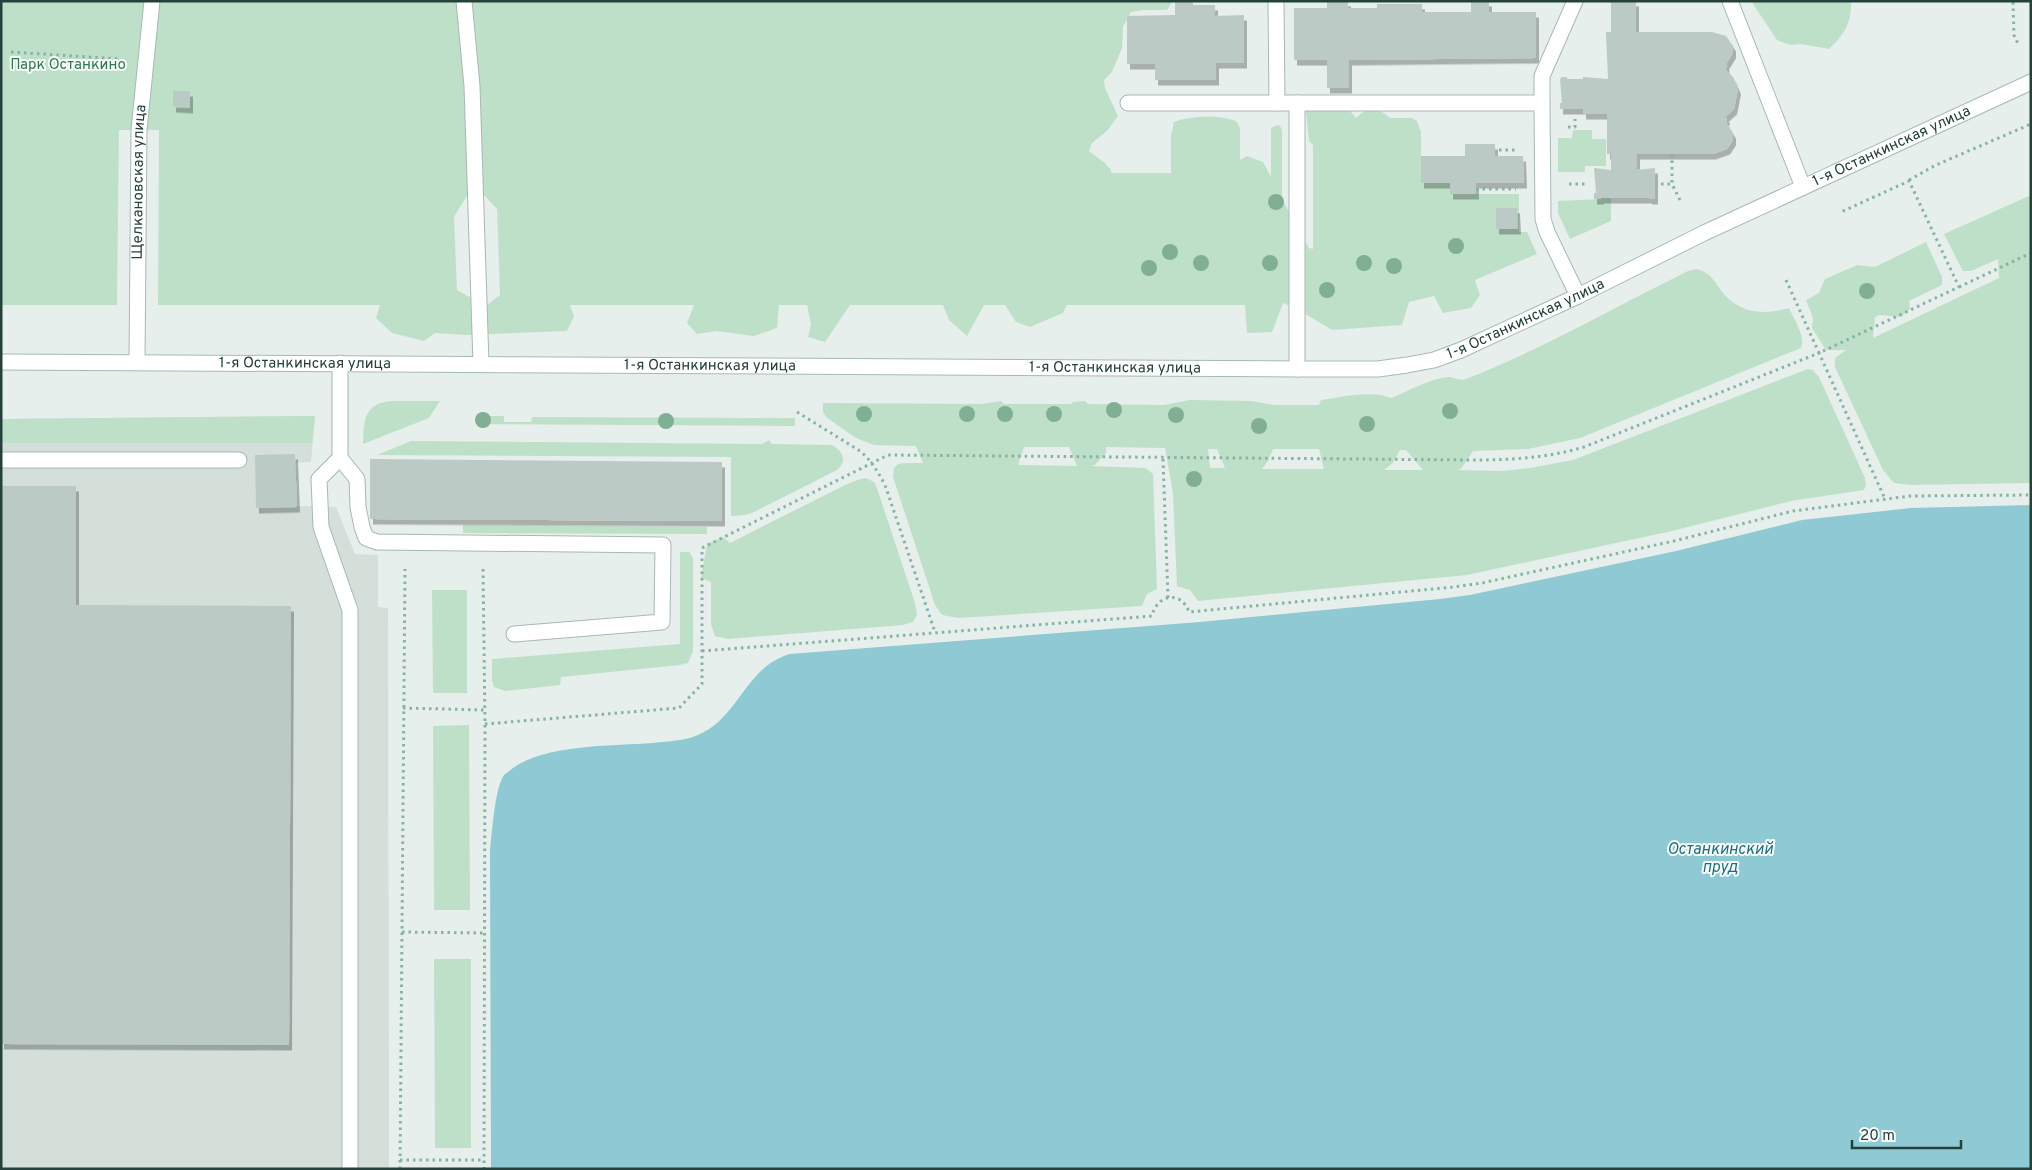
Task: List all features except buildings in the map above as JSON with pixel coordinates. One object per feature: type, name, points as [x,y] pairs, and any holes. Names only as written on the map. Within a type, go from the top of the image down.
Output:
[{"type":"street","name":"Щелкановская улица","points":[[137,362],[140,110],[152,1]]},
{"type":"street","points":[[464,1],[472,94],[481,364]]},
{"type":"street","points":[[1276,1],[1277,103]]},
{"type":"street","points":[[1575,1],[1542,76],[1543,219],[1547,232],[1578,296]]},
{"type":"street","points":[[1730,1],[1804,187]]},
{"type":"street","name":"1-я Останкинская улица","points":[[1,362],[1378,368],[1434,360],[1508,329],[1804,187],[2031,82]]},
{"type":"street","points":[[1128,103],[1542,103]]},
{"type":"street","points":[[1297,103],[1298,369]]},
{"type":"street","points":[[340,363],[340,458],[357,479],[358,507],[366,538],[376,542],[663,545],[662,622],[514,634]]},
{"type":"street","points":[[340,458],[319,479],[321,527],[350,610],[350,1169]]},
{"type":"street","points":[[1,460],[239,460]]},
{"type":"path","points":[[2013,2],[2014,35],[2018,44]]},
{"type":"path","points":[[11,52],[146,60]]},
{"type":"path","points":[[1575,119],[1575,125]]},
{"type":"path","points":[[1841,212],[1909,181],[1936,165],[2031,124]]},
{"type":"path","points":[[1672,154],[1672,184],[1680,200]]},
{"type":"path","points":[[1909,181],[1959,287]]},
{"type":"path","points":[[1661,184],[1672,184]]},
{"type":"path","points":[[1476,188],[1519,188]]},
{"type":"path","points":[[485,724],[679,708],[702,684],[702,548],[882,457],[894,454],[1501,460],[1543,457],[1584,447],[1818,353],[2031,253]]},
{"type":"path","points":[[1786,280],[1885,499]]},
{"type":"path","points":[[797,412],[853,446],[871,462],[885,485],[934,632]]},
{"type":"path","points":[[1163,458],[1168,598]]},
{"type":"path","points":[[702,651],[1152,616],[1158,602],[1168,598],[1179,599],[1189,612],[1468,585],[1674,541],[1786,513],[1910,496],[2031,494]]},
{"type":"path","points":[[400,1169],[406,542]]},
{"type":"path","points":[[482,544],[485,710],[484,1169]]},
{"type":"path","points":[[403,708],[485,710]]},
{"type":"path","points":[[402,932],[485,933]]},
{"type":"path","points":[[400,1160],[484,1160]]},
{"type":"shaded area","points":[[315,416],[311,462],[296,463],[297,506],[336,507],[355,554],[378,555],[378,607],[388,608],[389,1169],[1,1169],[1,419]]},
{"type":"green space","name":"Парк Останкино","points":[[1,1],[1173,1],[1167,10],[1131,12],[1123,27],[1122,48],[1112,72],[1104,80],[1105,88],[1118,116],[1107,131],[1092,143],[1089,151],[1105,163],[1111,170],[1111,173],[1171,173],[1171,136],[1174,122],[1188,118],[1215,117],[1231,119],[1237,122],[1240,128],[1240,160],[1247,156],[1263,162],[1271,177],[1271,128],[1277,125],[1280,126],[1282,130],[1282,199],[1309,248],[1313,249],[1313,145],[1309,141],[1306,112],[1316,102],[1345,105],[1356,118],[1364,111],[1377,108],[1390,118],[1412,118],[1417,121],[1421,132],[1421,183],[1450,183],[1450,194],[1519,194],[1519,232],[1527,232],[1537,254],[1475,280],[1480,295],[1471,308],[1443,313],[1434,296],[1409,302],[1402,325],[1332,330],[1299,310],[1283,303],[1272,332],[1247,333],[1245,305],[1067,305],[1063,313],[1030,327],[1016,322],[1005,305],[984,305],[967,336],[949,320],[943,305],[850,305],[825,342],[808,337],[811,324],[807,305],[779,305],[777,328],[754,336],[716,331],[697,334],[687,323],[694,305],[570,305],[574,316],[567,331],[465,335],[435,333],[424,341],[392,333],[376,318],[380,305],[158,305],[159,130],[119,130],[117,305],[1,305]],"holes":[[[485,196],[497,209],[500,295],[486,306],[457,290],[454,217],[466,197]]]},
{"type":"green space","points":[[1751,1],[1851,1],[1851,9],[1846,28],[1829,49],[1801,44],[1790,45],[1777,40]]},
{"type":"green space","points":[[1573,130],[1592,130],[1592,139],[1606,139],[1606,166],[1585,166],[1585,172],[1558,172],[1558,138],[1572,138]]},
{"type":"green space","points":[[2031,195],[2031,483],[1910,485],[1894,483],[1883,470],[1835,367],[1835,358],[1846,350],[1826,350],[1812,328],[1813,318],[1806,300],[1819,293],[1825,279],[1857,265],[1875,267],[1926,242],[1942,277],[1942,285],[1909,301],[1910,309],[1901,317],[1879,315],[1875,317],[1873,338],[1999,278],[1998,259],[1971,271],[1963,271],[1944,234]]},
{"type":"green space","points":[[1611,198],[1611,221],[1570,239],[1558,213],[1558,201]]},
{"type":"green space","points":[[1701,270],[1712,278],[1731,301],[1746,309],[1771,312],[1789,308],[1801,333],[1801,348],[1580,438],[1528,449],[1473,451],[1461,469],[1458,470],[1501,471],[1573,460],[1808,369],[1813,370],[1819,377],[1865,478],[1866,485],[1864,490],[1791,501],[1672,531],[1467,575],[1198,601],[1190,590],[1177,586],[1173,493],[1165,448],[1106,447],[1106,453],[1095,465],[1091,466],[1146,468],[1153,474],[1157,589],[1147,594],[1142,606],[959,618],[942,615],[935,605],[893,477],[894,468],[898,464],[923,463],[916,446],[874,445],[856,438],[826,417],[823,412],[823,403],[981,404],[1001,401],[1004,404],[1071,404],[1073,402],[1085,401],[1088,404],[1164,405],[1190,400],[1251,401],[1274,405],[1319,405],[1321,400],[1356,395],[1374,395],[1391,398],[1433,380],[1450,377],[1463,380],[1494,367],[1550,341],[1688,271]],"holes":[[[1024,447],[1069,447],[1077,466],[1018,465]],[[1208,449],[1217,449],[1225,468],[1210,468]],[[1273,449],[1319,449],[1324,469],[1262,469]],[[1400,450],[1406,450],[1423,470],[1384,470],[1393,463]]]},
{"type":"green space","points":[[391,401],[440,401],[429,418],[363,444],[365,421],[370,410],[382,403]]},
{"type":"green space","points":[[315,416],[312,443],[1,443],[1,419]]},
{"type":"green space","points":[[478,416],[504,416],[504,422],[531,422],[532,417],[795,418],[795,426],[479,424],[475,420]]},
{"type":"green space","points":[[769,440],[772,444],[832,445],[839,450],[843,460],[837,470],[754,512],[731,516],[731,457],[377,455],[411,441],[762,444]]},
{"type":"green space","points":[[866,478],[874,482],[877,488],[915,603],[917,615],[913,622],[903,625],[728,639],[715,636],[711,624],[711,582],[701,578],[707,544],[723,537],[730,543],[845,485]]},
{"type":"green space","points":[[463,525],[707,527],[707,534],[463,533]]},
{"type":"green space","points":[[680,552],[689,552],[693,558],[693,651],[688,663],[561,677],[560,685],[505,691],[494,687],[492,659],[680,644]]},
{"type":"green space","points":[[432,590],[467,590],[467,693],[433,693]]},
{"type":"green space","points":[[469,725],[470,910],[434,910],[433,726]]},
{"type":"green space","points":[[434,959],[471,959],[471,1148],[435,1148]]},
{"type":"water","name":"Останкинский пруд","points":[[2031,505],[2031,1169],[491,1169],[490,850],[494,811],[501,781],[505,774],[527,760],[561,750],[653,743],[698,735],[712,727],[723,717],[762,670],[790,654],[1200,622],[1440,599],[1470,595],[1676,551],[1802,520],[1911,508]]}]
